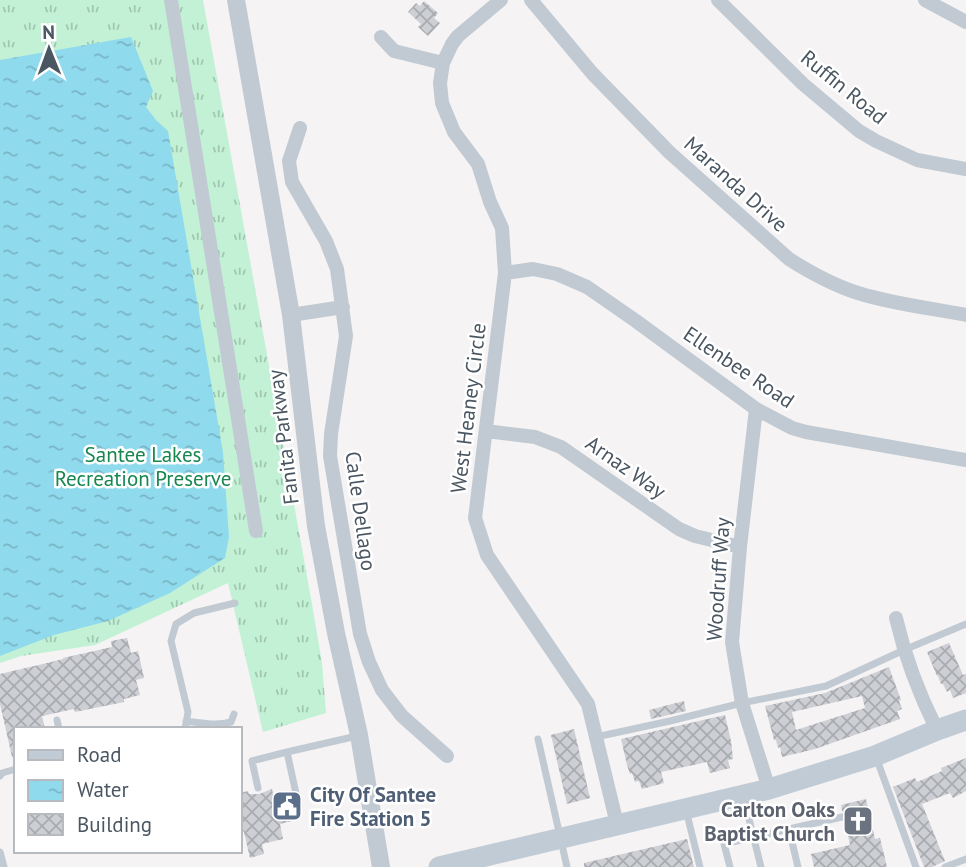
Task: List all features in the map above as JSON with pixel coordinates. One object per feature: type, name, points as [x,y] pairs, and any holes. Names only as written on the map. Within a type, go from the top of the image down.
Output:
[{"type":"main road","points":[[439,867],[769,789],[875,756],[966,720]]},
{"type":"street","points":[[171,0],[256,531]]},
{"type":"street","name":"Fanita Parkway","points":[[236,0],[291,316],[316,526],[359,736],[381,867]]},
{"type":"street","name":"West Heaney Circle","points":[[501,0],[452,44],[443,63],[440,83],[442,103],[454,132],[478,164],[490,202],[502,228],[505,273],[475,518],[487,555],[588,704],[617,824]]},
{"type":"street","name":"Maranda Drive","points":[[531,0],[592,73],[669,152],[789,259],[810,273],[860,294],[966,315]]},
{"type":"street","name":"Ruffin Road","points":[[718,0],[803,84],[859,131],[917,160],[966,169]]},
{"type":"street","points":[[925,0],[966,22]]},
{"type":"street","points":[[381,37],[394,51],[443,63]]},
{"type":"street","name":"Calle Dellago","points":[[300,128],[289,161],[292,182],[330,250],[337,269],[343,307],[346,336],[330,456],[360,634],[374,675],[392,703],[402,716],[447,756]]},
{"type":"street","name":"Ellenbee Road","points":[[505,273],[533,270],[558,274],[587,287],[756,409],[792,428],[966,460]]},
{"type":"street","points":[[291,316],[343,307]]},
{"type":"street","name":"Woodruff Way","points":[[756,409],[732,642],[742,703],[769,789]]},
{"type":"street","name":"Arnaz Way","points":[[486,431],[536,437],[561,447],[679,529],[695,536],[740,547]]},
{"type":"street","points":[[895,618],[925,707],[937,730]]},
{"type":"lane","points":[[234,714],[231,722],[186,725],[188,712],[171,641],[176,624],[194,613],[235,603]]},
{"type":"lane","points":[[211,609],[214,618]]},
{"type":"lane","points":[[596,737],[826,686],[966,624]]},
{"type":"lane","points":[[258,788],[252,761],[359,736]]},
{"type":"lane","points":[[538,739],[567,867]]},
{"type":"lane","points":[[287,752],[297,798]]},
{"type":"lane","points":[[875,756],[916,867]]},
{"type":"lane","points":[[743,795],[761,867]]},
{"type":"lane","points":[[685,809],[700,867]]},
{"type":"lane","points":[[730,867],[724,844],[842,817]]},
{"type":"lane","points":[[789,829],[798,867]]},
{"type":"lane","points":[[0,852],[4,867]]},
{"type":"lane","points":[[945,867],[966,859]]},
{"type":"green space","name":"Santee Lakes Recreation Preserve","points":[[0,0],[203,0],[312,604],[322,663],[326,713],[263,732],[228,583],[95,645],[21,656],[0,663]]},
{"type":"water","name":"Santee Lakes Recreation Preserve","points":[[131,37],[153,91],[146,107],[168,131],[223,452],[229,537],[225,558],[170,593],[108,621],[54,635],[0,656],[0,60]]},
{"type":"building","points":[[424,1],[438,13],[434,18],[440,23],[428,36],[418,27],[421,24],[408,12],[416,3],[420,6]]},
{"type":"building","points":[[127,638],[131,653],[138,651],[144,678],[136,680],[140,695],[124,699],[124,702],[42,716],[45,727],[14,727],[12,757],[0,704],[0,674],[112,647],[111,641]]},
{"type":"building","points":[[949,643],[963,675],[966,674],[966,693],[953,698],[950,690],[947,692],[941,684],[927,652]]},
{"type":"building","points":[[889,667],[901,700],[902,709],[897,711],[900,719],[815,749],[782,757],[780,747],[778,748],[774,740],[765,706],[825,693]],"holes":[[[862,696],[865,708],[796,730],[792,712]]]},
{"type":"building","points":[[684,701],[686,711],[651,719],[649,710]]},
{"type":"building","points":[[725,715],[733,759],[728,760],[730,768],[710,773],[707,762],[661,772],[664,783],[642,789],[639,781],[635,782],[627,765],[621,739]]},
{"type":"building","points":[[574,729],[590,798],[567,804],[551,735]]},
{"type":"building","points":[[966,758],[966,791],[953,798],[950,793],[922,804],[945,861],[932,867],[924,867],[893,787],[915,778],[917,782]]},
{"type":"building","points":[[272,789],[276,808],[295,804],[299,819],[280,824],[283,839],[262,844],[264,854],[250,858],[242,830],[242,792],[259,794]]},
{"type":"building","name":"Carlton Oaks Baptist Church","points":[[866,799],[875,839],[880,838],[887,867],[814,867],[811,854],[850,845],[845,822],[848,815],[842,811],[841,805]]},
{"type":"building","points":[[687,839],[694,867],[584,867],[584,863]]},
{"type":"place","name":"City Of Santee Fire Station 5","points":[[287,806]]},
{"type":"place","name":"Carlton Oaks Baptist Church","points":[[858,821]]}]
